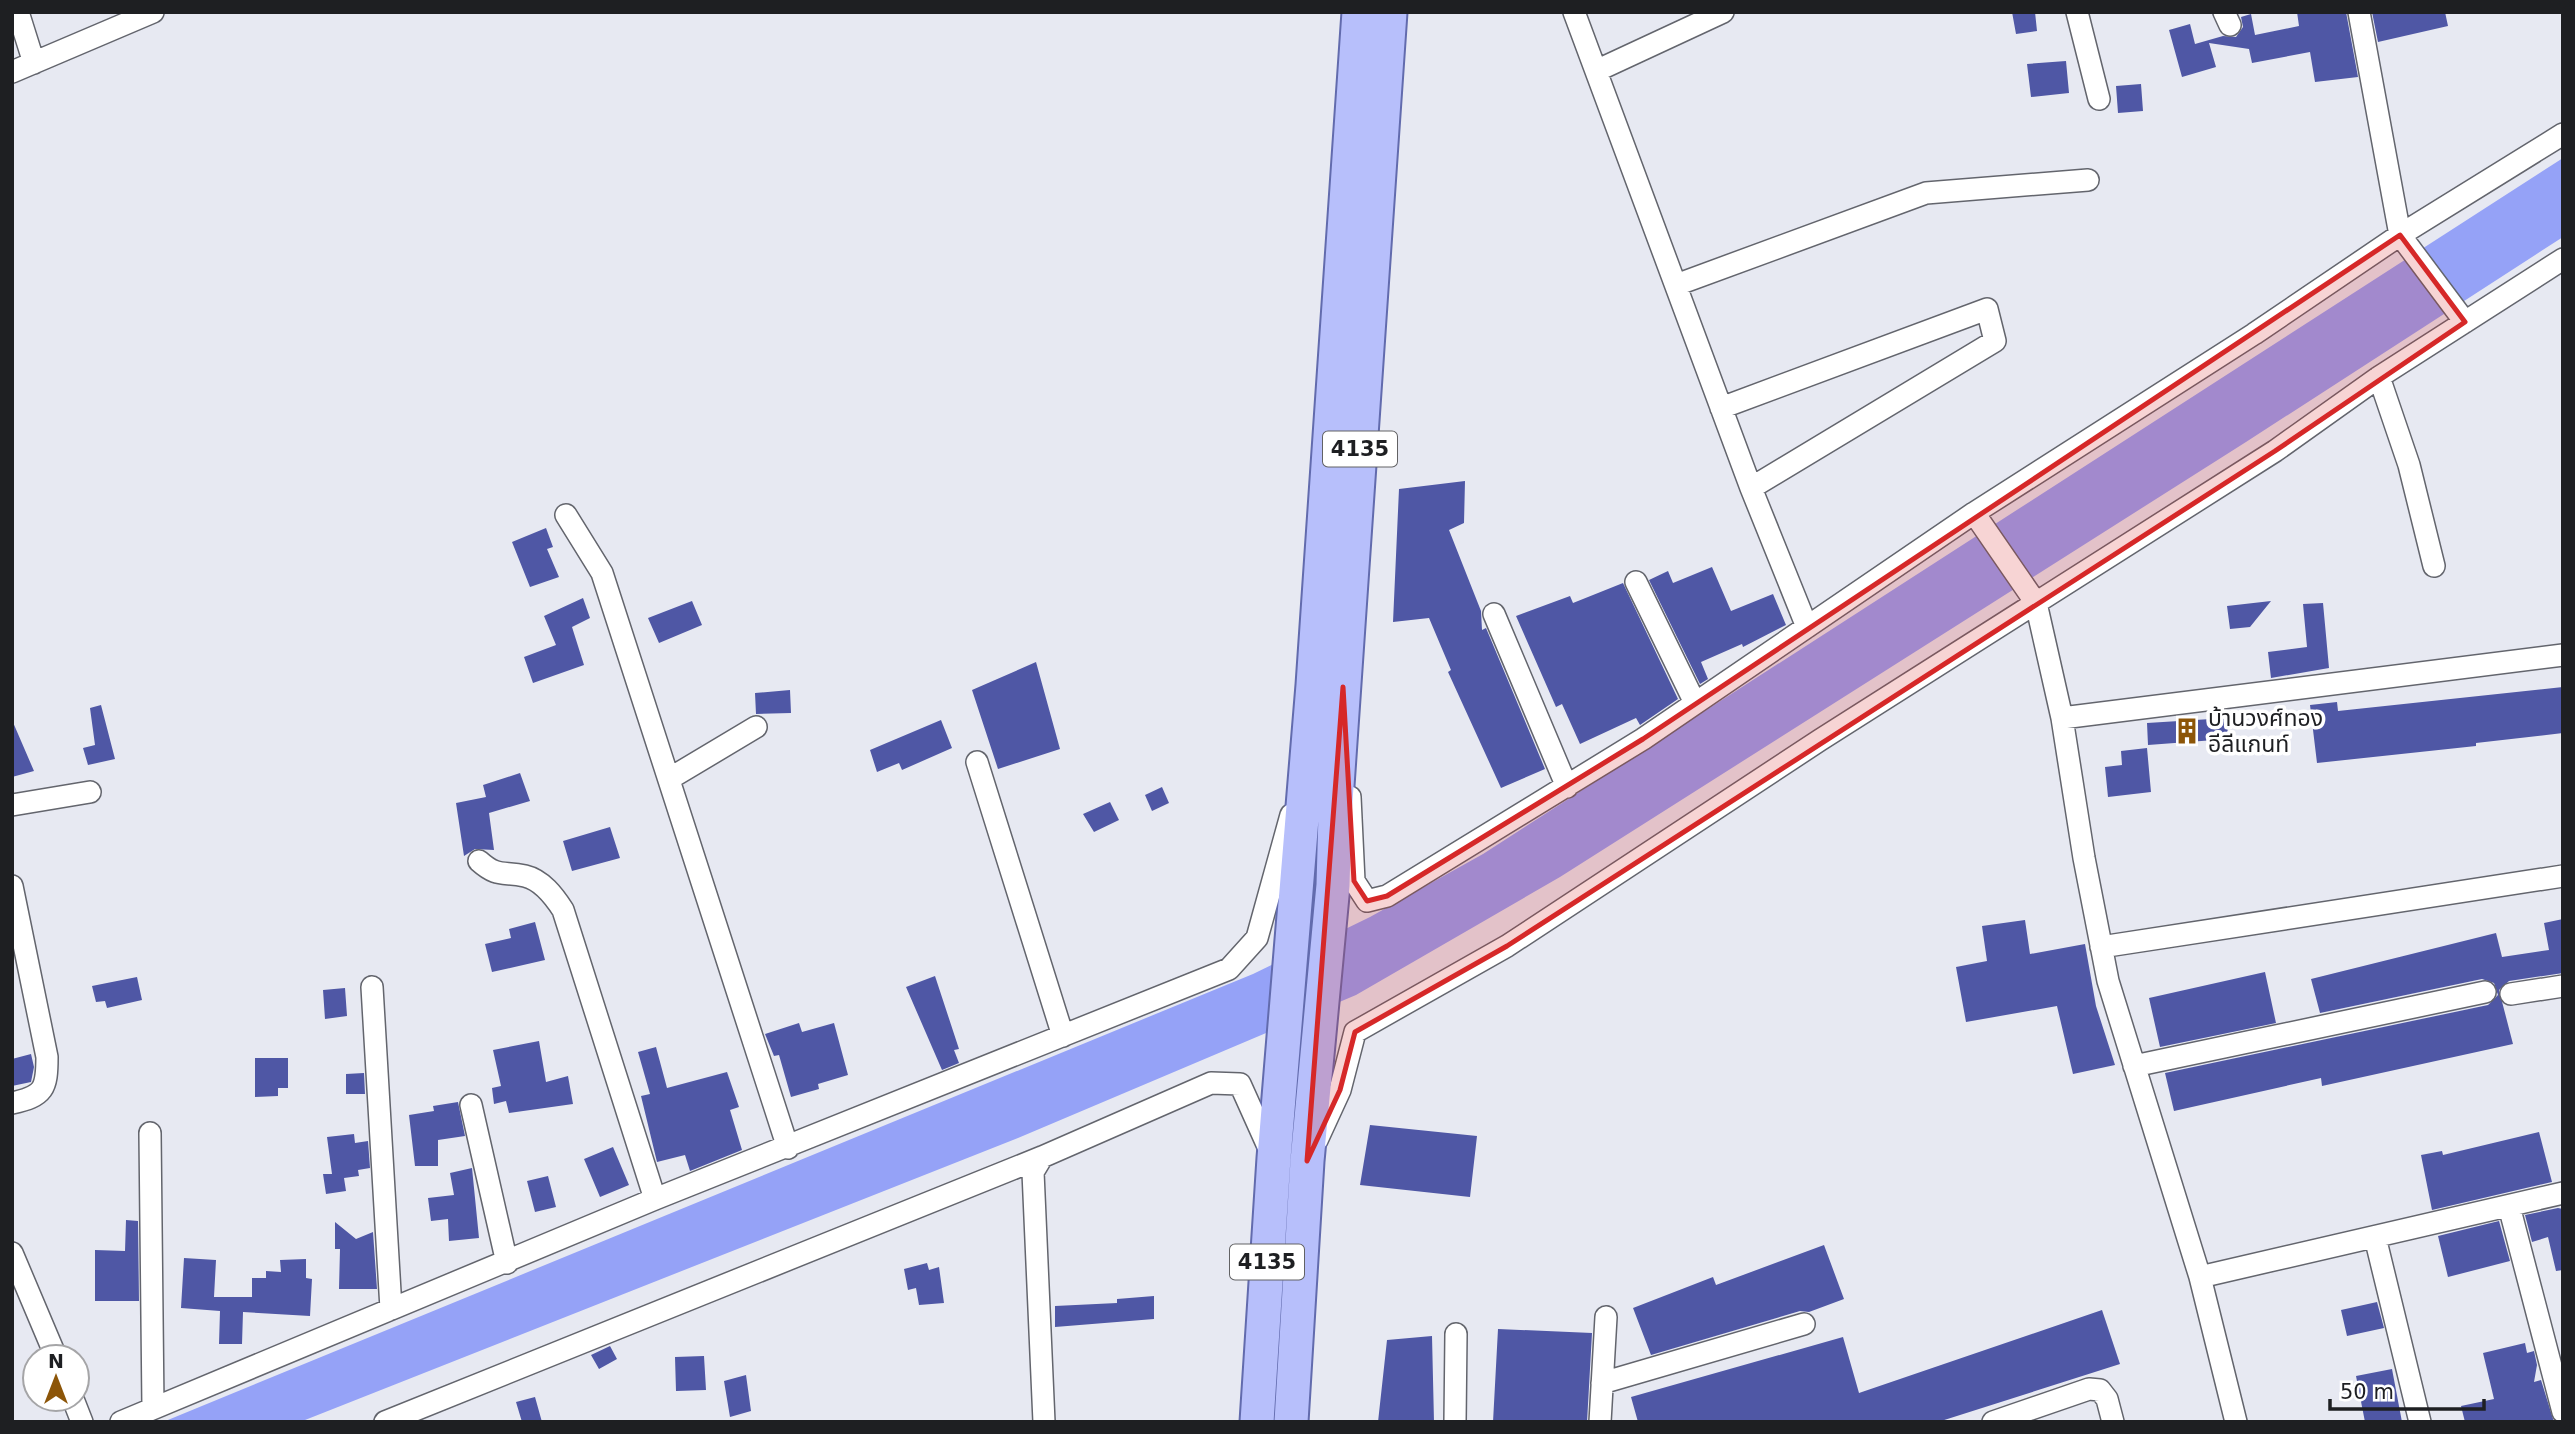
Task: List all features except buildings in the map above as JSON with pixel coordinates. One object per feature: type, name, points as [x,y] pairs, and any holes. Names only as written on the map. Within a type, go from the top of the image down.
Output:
[{"type":"main road","name":"4135","points":[[1257,1422],[1273,1158],[1280,1101],[1307,759],[1359,12]]},
{"type":"main road","name":"4135","points":[[1292,1422],[1307,1161],[1333,885],[1343,687],[1390,12]]},
{"type":"street","points":[[18,12],[34,63]]},
{"type":"street","points":[[12,72],[153,12]]},
{"type":"street","points":[[1574,12],[1751,488],[1807,627]]},
{"type":"street","points":[[1596,71],[1723,12]]},
{"type":"street","points":[[2077,12],[2099,99]]},
{"type":"street","points":[[2358,12],[2399,235],[2465,322]]},
{"type":"street","points":[[1343,687],[1354,881],[1367,901],[1388,896],[1567,787],[1974,513],[2254,334],[2399,235],[2563,134]]},
{"type":"street","points":[[1676,285],[1926,193],[2088,180]]},
{"type":"street","points":[[1307,1161],[1340,1090],[1355,1032],[1507,946],[2275,451],[2379,377],[2563,258]]},
{"type":"street","points":[[1721,408],[1987,309],[1995,341],[1751,488]]},
{"type":"street","points":[[2379,377],[2409,465],[2434,566]]},
{"type":"street","points":[[1974,513],[2036,603],[2062,718],[2101,947],[2134,1066],[2200,1277],[2236,1422]]},
{"type":"street","points":[[566,515],[602,572],[788,1148]]},
{"type":"street","points":[[1636,582],[1695,703]]},
{"type":"street","points":[[1494,614],[1567,787]]},
{"type":"street","points":[[2062,718],[2563,656]]},
{"type":"street","points":[[669,779],[756,727]]},
{"type":"street","points":[[121,1422],[655,1199],[788,1148],[1229,969],[1257,938],[1307,759]]},
{"type":"street","points":[[977,762],[1063,1036]]},
{"type":"street","points":[[12,805],[90,792]]},
{"type":"street","points":[[478,861],[490,871],[502,875],[527,876],[537,881],[563,910],[655,1199]]},
{"type":"street","points":[[2101,947],[2563,876]]},
{"type":"street","points":[[12,886],[47,1057],[47,1080],[41,1091],[30,1099],[12,1103]]},
{"type":"street","points":[[2511,994],[2563,986]]},
{"type":"street","points":[[372,987],[390,1309]]},
{"type":"street","points":[[2134,1066],[2485,992]]},
{"type":"street","points":[[385,1422],[420,1414],[1042,1157],[1211,1083],[1240,1084],[1273,1158]]},
{"type":"street","points":[[471,1105],[507,1263]]},
{"type":"street","points":[[150,1133],[153,1409]]},
{"type":"street","points":[[1042,1157],[1033,1172],[1044,1422]]},
{"type":"street","points":[[2200,1277],[2563,1194]]},
{"type":"street","points":[[2509,1206],[2563,1412]]},
{"type":"street","points":[[2375,1237],[2420,1422]]},
{"type":"street","points":[[12,1253],[49,1343]]},
{"type":"street","points":[[1600,1422],[1605,1317]]},
{"type":"street","points":[[1602,1383],[1804,1324]]},
{"type":"street","points":[[1454,1422],[1456,1334]]},
{"type":"street","points":[[1993,1422],[2089,1389],[2100,1390],[2107,1399],[2113,1422]]},
{"type":"highlighted area","points":[[2400,235],[2465,322],[2275,451],[1507,946],[1355,1032],[1340,1090],[1307,1161],[1343,687],[1354,881],[1367,901],[1387,896],[1643,739]]},
{"type":"water","points":[[2563,158],[2563,237],[2246,442],[1560,877],[1356,995],[1018,1138],[300,1422],[163,1422],[1253,974],[1370,917],[1483,854]]},
{"type":"place","name":"บ้านวงศ์ทอง อีลีแกนท์","points":[[2187,731]]}]
